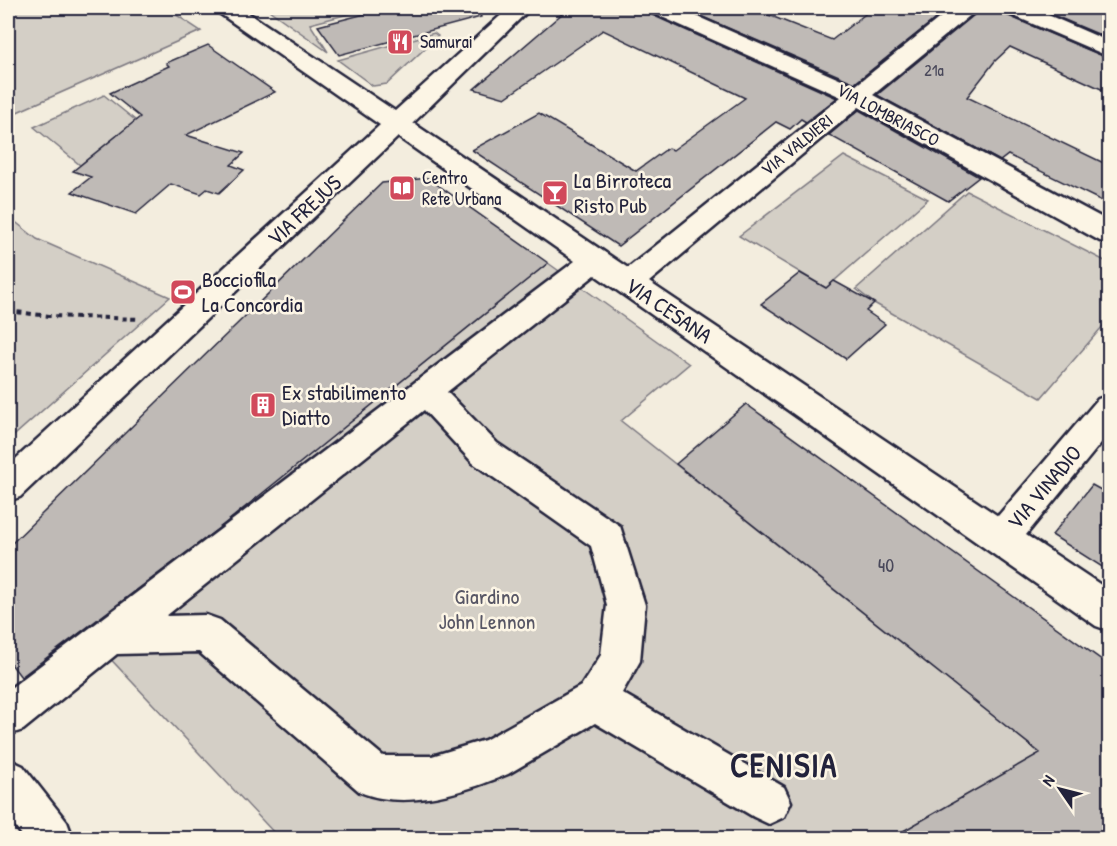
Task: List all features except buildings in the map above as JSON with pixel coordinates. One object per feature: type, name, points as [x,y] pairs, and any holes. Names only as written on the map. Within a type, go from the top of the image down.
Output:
[{"type":"street","name":"VIA CESANA","points":[[227,8],[1110,613]]},
{"type":"street","name":"VIA FREJUS","points":[[8,487],[521,8]]},
{"type":"street","name":"VIA LOMBRIASCO","points":[[662,8],[857,96],[1110,234]]},
{"type":"street","name":"VIA VALDIERI","points":[[629,283],[965,8]]},
{"type":"street","points":[[1015,8],[1110,50]]},
{"type":"street","points":[[8,715],[596,260]]},
{"type":"street","points":[[110,636],[206,633],[375,777],[432,777],[493,759],[595,700],[620,661],[626,605],[607,537],[485,453],[426,391]]},
{"type":"street","name":"VIA VINADIO","points":[[1001,539],[1110,408]]},
{"type":"street","points":[[595,700],[769,802]]},
{"type":"street","points":[[8,781],[51,838]]},
{"type":"path","points":[[8,311],[48,316],[144,319],[179,327]]},
{"type":"green space","points":[[8,8],[166,8],[201,31],[8,116]]},
{"type":"green space","points":[[266,8],[372,8],[310,24],[328,52]]},
{"type":"green space","points":[[434,33],[438,36],[387,84],[373,86],[338,60]]},
{"type":"green space","points":[[104,95],[161,141],[119,134],[80,165],[34,127]]},
{"type":"green space","points":[[844,156],[928,199],[826,288],[739,236]]},
{"type":"green space","points":[[967,191],[1109,263],[1109,319],[1041,398],[874,303],[856,289]]},
{"type":"green space","points":[[8,216],[37,239],[170,297],[8,441]]},
{"type":"green space","name":"Giardino John Lennon","points":[[548,263],[689,364],[621,421],[1040,753],[891,838],[279,838],[87,634]]},
{"type":"place","name":"Samurai","points":[[400,42]]},
{"type":"place","name":"Centro Rete Urbana","points":[[402,188]]},
{"type":"place","name":"La Birroteca Risto Pub","points":[[555,193]]},
{"type":"place","name":"Bocciofila La Concordia","points":[[183,292]]},
{"type":"place","name":"Ex stabilimento Diatto","points":[[263,405]]},
{"type":"district","name":"CENISIA","points":[[784,765]]}]
